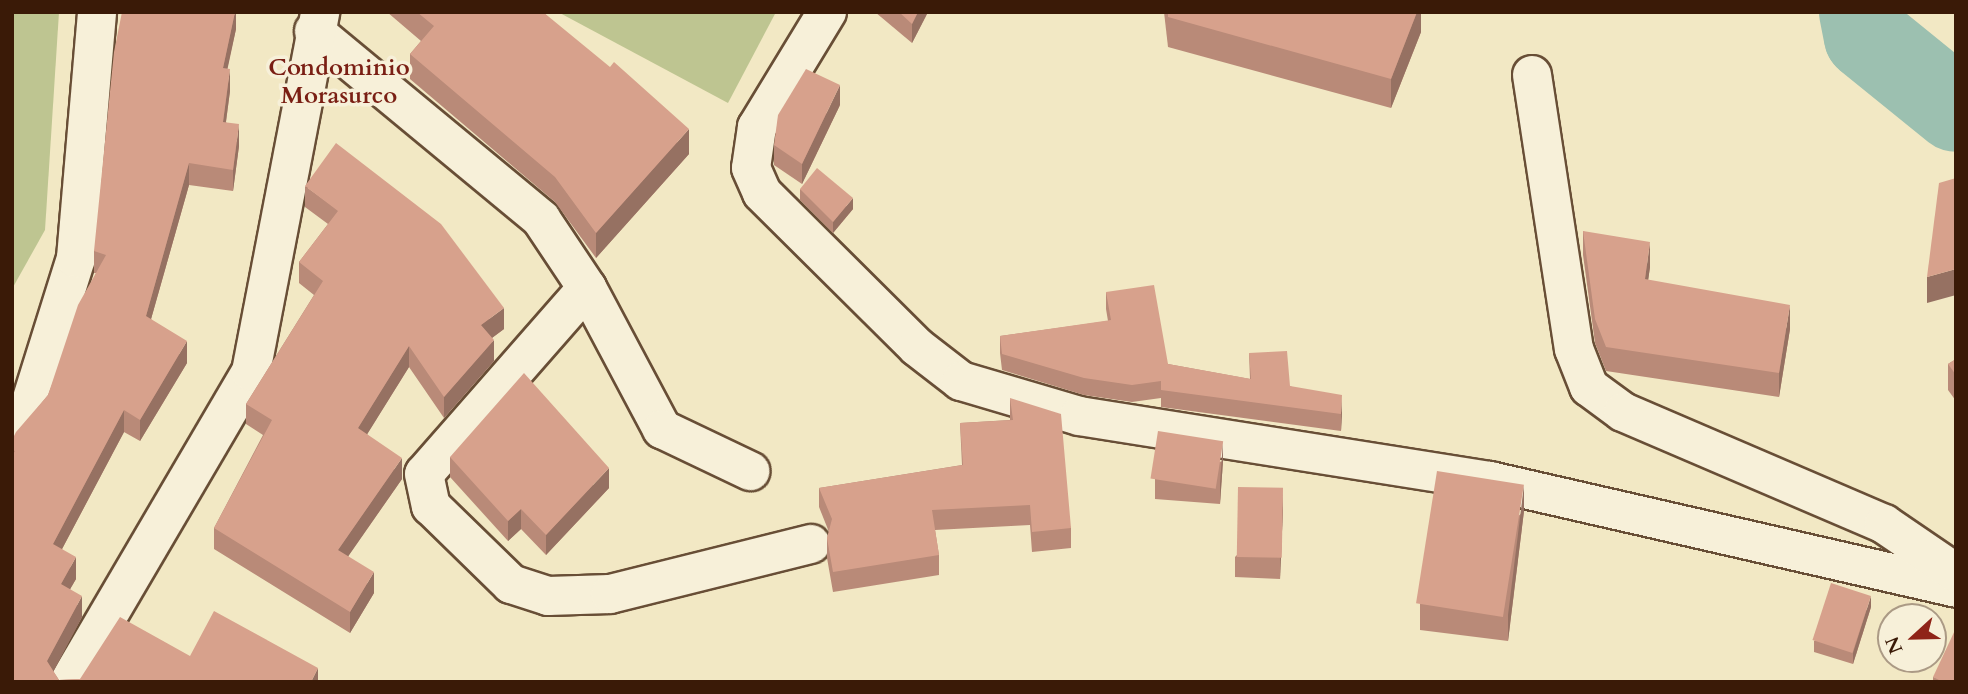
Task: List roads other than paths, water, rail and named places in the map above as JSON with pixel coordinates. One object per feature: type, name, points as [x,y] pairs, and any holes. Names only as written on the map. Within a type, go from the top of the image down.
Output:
[{"type":"street","points":[[12,433],[30,405],[76,258],[97,12]]},
{"type":"street","points":[[827,12],[757,127],[751,168],[762,193],[917,347],[961,381],[1079,416],[1490,481],[1956,588]]},
{"type":"street","points":[[317,21],[541,219],[587,288],[663,429],[750,471]]},
{"type":"street","points":[[69,682],[251,372],[278,253],[317,21]]},
{"type":"street","points":[[1532,75],[1574,349],[1588,387],[1623,412],[1884,524],[1956,573]]},
{"type":"street","points":[[587,288],[424,474],[431,506],[511,584],[548,596],[610,594],[811,544]]},
{"type":"waterway","points":[[1862,12],[1867,37],[1956,109]]},
{"type":"district","name":"Condominio Morasurco","points":[[339,82]]}]
